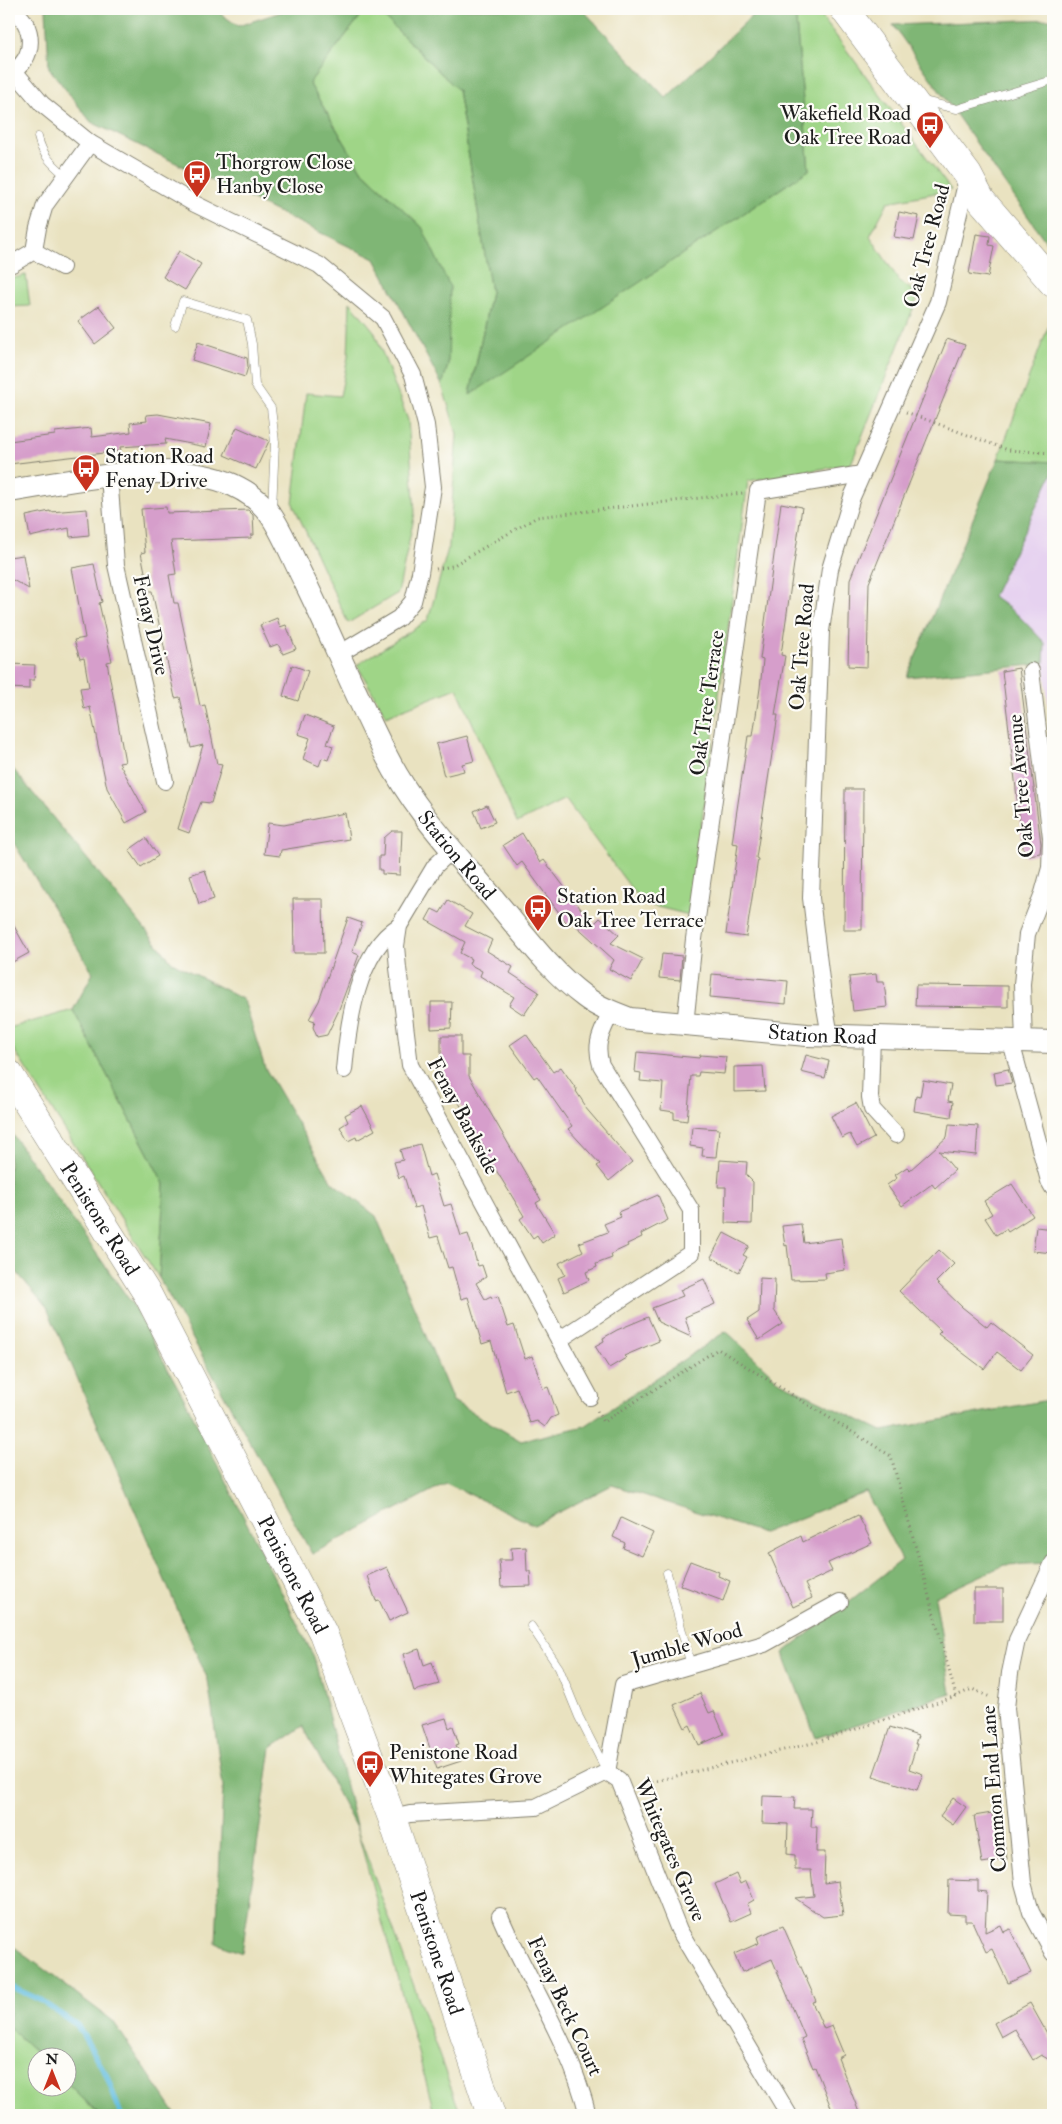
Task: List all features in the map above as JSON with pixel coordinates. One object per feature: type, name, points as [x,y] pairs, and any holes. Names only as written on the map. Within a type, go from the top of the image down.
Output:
[{"type":"highway","points":[[844,9],[969,170],[1017,218],[1053,271]]},
{"type":"highway","points":[[969,170],[981,200],[1053,283]]},
{"type":"highway","name":"Penistone Road","points":[[9,1074],[148,1295],[323,1633],[392,1818],[491,2115]]},
{"type":"street","points":[[11,9],[25,21],[30,31],[31,43],[28,54],[22,64],[11,72],[42,104],[90,143],[194,204],[319,265],[383,318],[413,375],[426,425],[433,487],[420,573],[413,601],[399,618],[339,654]]},
{"type":"street","points":[[10,265],[34,251],[45,205],[90,143]]},
{"type":"street","name":"Oak Tree Road","points":[[830,1036],[811,898],[821,631],[830,569],[852,497],[938,302],[969,170]]},
{"type":"street","points":[[34,251],[62,267]]},
{"type":"street","name":"Station Road","points":[[9,491],[109,476],[168,472],[214,477],[254,497],[271,516],[339,654],[376,736],[403,787],[430,824],[565,980],[586,998],[611,1012],[630,1019],[830,1036],[1053,1042]]},
{"type":"street","points":[[758,491],[862,474]]},
{"type":"street","name":"Fenay Drive","points":[[109,476],[116,565],[165,781]]},
{"type":"street","name":"Oak Tree Terrace","points":[[685,1025],[694,939],[758,491]]},
{"type":"street","name":"Oak Tree Avenue","points":[[1017,1042],[1027,934],[1043,893],[1050,868],[1051,838],[1031,671]]},
{"type":"street","name":"Fenay Bankside","points":[[452,850],[435,866],[399,926],[396,946],[410,1066],[590,1397]]},
{"type":"street","points":[[344,1070],[347,1031],[357,992],[371,956],[389,932],[399,926]]},
{"type":"street","points":[[559,1340],[691,1253],[691,1210],[601,1066],[597,1051],[599,1039],[611,1012]]},
{"type":"street","points":[[872,1037],[870,1097],[872,1109],[896,1135]]},
{"type":"street","points":[[1017,1042],[1053,1188]]},
{"type":"street","name":"Common End Lane","points":[[1053,1563],[1017,1640],[1010,1673],[1007,1704],[1012,1784],[1023,1883],[1031,1912],[1053,1953]]},
{"type":"street","name":"Jumble Wood","points":[[607,1772],[623,1686],[764,1644],[840,1602]]},
{"type":"street","name":"Whitegates Grove","points":[[392,1818],[410,1814],[536,1807],[607,1772],[620,1780],[679,1930],[789,2115]]},
{"type":"street","name":"Fenay Beck Court","points":[[500,1916],[517,1956],[563,2045],[588,2115]]},
{"type":"lane","points":[[913,99],[957,109],[1053,80]]},
{"type":"lane","points":[[38,137],[41,150],[50,163],[66,176]]},
{"type":"lane","points":[[175,326],[183,301],[247,320],[252,344],[255,386],[271,408],[275,442],[271,516]]},
{"type":"lane","points":[[667,1573],[691,1666]]},
{"type":"lane","points":[[531,1626],[559,1668],[579,1717],[607,1772]]},
{"type":"path","points":[[891,407],[1008,450],[1053,453]]},
{"type":"path","points":[[420,573],[452,566],[537,517],[758,491]]},
{"type":"path","points":[[590,1397],[602,1422],[718,1349],[891,1456],[956,1696]]},
{"type":"path","points":[[628,1799],[643,1784],[817,1742],[972,1689],[1007,1704]]},
{"type":"shaded area","points":[[1053,472],[1053,752],[1044,664],[1045,643],[1019,616],[993,596]]},
{"type":"green space","points":[[46,9],[214,9],[238,26],[290,9],[366,9],[309,83],[361,170],[422,227],[450,287],[448,365],[442,385],[375,259],[91,122],[49,68]]},
{"type":"green space","points":[[366,9],[376,9],[458,90],[491,292],[470,394],[809,170],[795,9],[816,9],[951,190],[888,202],[870,236],[900,282],[919,294],[851,464],[748,481],[689,915],[642,903],[565,799],[517,823],[457,688],[386,716],[357,665],[428,620],[449,545],[457,434],[442,385],[448,365],[422,227],[361,170],[309,83]]},
{"type":"green space","points":[[376,9],[582,9],[666,98],[759,9],[795,9],[809,170],[470,395],[491,292],[458,90]]},
{"type":"green space","points":[[1053,19],[1053,252],[893,25]]},
{"type":"green space","points":[[26,275],[30,306],[9,307],[10,279]]},
{"type":"green space","points":[[350,302],[374,331],[408,420],[415,513],[398,593],[348,623],[293,504],[306,393],[340,396],[348,357]]},
{"type":"green space","points":[[1053,314],[1053,462],[998,459]]},
{"type":"green space","points":[[998,459],[1053,462],[1053,472],[993,596],[1019,616],[1045,643],[1044,664],[907,677]]},
{"type":"green space","points":[[9,764],[172,962],[244,1000],[265,1068],[332,1182],[376,1216],[453,1401],[521,1441],[585,1426],[726,1331],[780,1382],[882,1431],[1053,1399],[1053,1555],[1050,1563],[1004,1565],[935,1597],[951,1693],[816,1738],[783,1653],[902,1560],[866,1492],[763,1533],[612,1485],[534,1525],[446,1483],[312,1554],[159,1278],[164,1184],[73,1010],[93,973],[9,835]]},
{"type":"green space","points":[[73,1010],[164,1184],[159,1278],[9,1042],[9,1028]]},
{"type":"green space","points":[[9,1133],[12,1134],[133,1305],[186,1402],[314,1657],[357,1830],[303,1726],[271,1748],[242,1953],[216,1943],[223,1787],[208,1680],[47,1308],[9,1263]]},
{"type":"green space","points":[[357,1830],[461,2115],[435,2115]]},
{"type":"green space","points":[[9,1943],[113,2021],[176,2115],[100,2115],[78,2094],[78,2046],[29,2046],[9,2027]]},
{"type":"green space","points":[[9,2027],[29,2046],[28,2096],[78,2096],[78,2094],[100,2115],[9,2115]]},
{"type":"building","points":[[899,212],[919,216],[914,240],[894,237]]},
{"type":"building","points":[[976,234],[990,236],[989,245],[994,246],[988,277],[969,274]]},
{"type":"building","points":[[179,251],[201,264],[185,290],[163,277]]},
{"type":"building","points":[[99,306],[116,328],[95,344],[78,321]]},
{"type":"building","points":[[947,339],[965,345],[869,583],[867,667],[848,666],[850,579]]},
{"type":"building","points":[[198,342],[247,358],[248,367],[245,377],[192,360]]},
{"type":"building","points":[[158,414],[211,424],[206,447],[165,439],[166,444],[120,447],[121,451],[9,464],[9,441],[55,435],[55,432],[91,428],[92,437],[131,432],[130,423],[147,421],[146,415]]},
{"type":"building","points":[[237,427],[269,441],[256,469],[224,455]]},
{"type":"building","points":[[781,503],[802,507],[781,655],[785,656],[775,715],[778,715],[746,937],[726,934],[738,844],[732,843],[748,736],[753,736],[760,688],[763,660],[760,659]]},
{"type":"building","points":[[166,507],[167,513],[248,510],[253,515],[254,535],[251,535],[251,538],[171,541],[176,574],[169,575],[174,603],[178,603],[200,706],[205,705],[217,764],[222,765],[211,803],[201,802],[189,833],[178,829],[203,745],[191,748],[180,697],[175,698],[152,591],[149,591],[141,553],[145,552],[141,509]]},
{"type":"building","points":[[87,509],[89,535],[70,537],[69,528],[30,537],[26,516],[50,511]]},
{"type":"building","points":[[23,555],[29,589],[9,578],[9,557]]},
{"type":"building","points":[[94,564],[102,602],[99,603],[112,661],[107,662],[125,762],[119,763],[146,812],[126,823],[107,788],[90,707],[84,709],[80,688],[89,687],[84,658],[80,659],[74,640],[85,638],[72,568]]},
{"type":"building","points":[[277,618],[280,627],[286,625],[296,649],[283,654],[278,644],[270,647],[260,625]]},
{"type":"building","points":[[9,664],[35,665],[34,680],[29,680],[29,689],[9,688]]},
{"type":"building","points":[[292,665],[308,671],[298,701],[283,696]]},
{"type":"building","points":[[1019,668],[1041,844],[1040,853],[1024,856],[1002,671]]},
{"type":"building","points":[[305,715],[334,726],[327,744],[333,746],[328,760],[322,758],[319,766],[303,759],[310,738],[298,734]]},
{"type":"building","points":[[467,736],[474,761],[462,764],[464,771],[444,776],[436,744]]},
{"type":"building","points":[[845,789],[863,789],[862,930],[844,930]]},
{"type":"building","points":[[487,805],[495,822],[481,828],[474,811]]},
{"type":"building","points":[[345,813],[349,839],[281,850],[280,856],[264,854],[268,823],[284,825]]},
{"type":"building","points":[[392,831],[402,831],[400,875],[382,874],[382,870],[379,870],[379,856],[383,856],[384,838]]},
{"type":"building","points":[[522,833],[540,863],[544,860],[593,925],[600,918],[619,935],[611,943],[643,959],[631,981],[609,969],[614,960],[572,922],[568,925],[522,862],[517,866],[503,845]]},
{"type":"building","points":[[146,838],[158,856],[141,867],[129,850]]},
{"type":"building","points":[[205,870],[214,899],[199,904],[190,875]]},
{"type":"building","points":[[293,899],[323,899],[324,953],[294,953]]},
{"type":"building","points":[[448,900],[472,914],[465,926],[492,940],[487,951],[513,967],[510,973],[539,992],[524,1015],[509,1005],[514,997],[480,976],[482,971],[469,964],[471,959],[460,953],[465,942],[426,920],[432,909],[440,913]]},
{"type":"building","points":[[9,917],[29,953],[9,964]]},
{"type":"building","points":[[348,918],[362,923],[352,952],[359,955],[338,1012],[327,1035],[317,1037],[313,1027],[315,1021],[309,1019],[319,1001]]},
{"type":"building","points":[[662,954],[682,956],[680,980],[659,978]]},
{"type":"building","points":[[712,974],[788,981],[786,1004],[710,997]]},
{"type":"building","points":[[876,974],[877,982],[884,982],[887,1007],[853,1011],[849,977]]},
{"type":"building","points":[[916,985],[1008,986],[1008,1007],[915,1006]]},
{"type":"building","points":[[431,1002],[452,1002],[451,1028],[431,1029]]},
{"type":"building","points":[[526,1034],[553,1072],[561,1067],[577,1090],[584,1106],[632,1162],[609,1181],[597,1166],[600,1164],[568,1129],[572,1126],[537,1076],[534,1078],[510,1045]]},
{"type":"building","points":[[441,1036],[461,1036],[461,1056],[469,1056],[469,1076],[541,1200],[536,1203],[555,1234],[542,1243],[537,1235],[533,1238],[520,1219],[524,1216],[485,1152],[487,1151],[465,1120],[468,1118],[441,1073]]},
{"type":"building","points":[[637,1052],[699,1058],[700,1055],[726,1057],[724,1074],[699,1072],[698,1076],[691,1076],[687,1121],[674,1119],[674,1112],[661,1110],[663,1083],[640,1081],[641,1073],[635,1072]]},
{"type":"building","points":[[806,1055],[829,1061],[825,1078],[801,1072]]},
{"type":"building","points":[[763,1066],[765,1091],[734,1092],[734,1067]]},
{"type":"building","points":[[1008,1069],[1012,1083],[996,1085],[994,1072]]},
{"type":"building","points":[[923,1080],[951,1085],[948,1101],[953,1102],[951,1117],[914,1111],[916,1096],[920,1097]]},
{"type":"building","points":[[856,1103],[874,1138],[857,1147],[850,1134],[842,1138],[831,1116]]},
{"type":"building","points":[[362,1106],[375,1130],[357,1140],[356,1137],[348,1141],[340,1127],[348,1122],[345,1115]]},
{"type":"building","points":[[949,1124],[978,1126],[976,1155],[939,1151],[955,1170],[935,1188],[932,1184],[902,1206],[887,1185],[897,1178],[895,1175],[907,1167],[910,1170],[947,1137]]},
{"type":"building","points":[[692,1127],[719,1129],[716,1157],[702,1156],[703,1148],[690,1146]]},
{"type":"building","points":[[420,1144],[429,1176],[434,1174],[444,1206],[451,1204],[461,1236],[468,1234],[478,1266],[482,1265],[486,1277],[476,1283],[485,1299],[491,1296],[492,1298],[498,1296],[508,1327],[514,1325],[525,1359],[532,1356],[543,1389],[548,1387],[558,1415],[551,1418],[545,1427],[537,1421],[530,1423],[517,1388],[506,1392],[491,1341],[482,1344],[468,1297],[461,1299],[452,1267],[448,1268],[438,1236],[430,1238],[421,1206],[414,1208],[404,1176],[399,1178],[394,1162],[403,1160],[400,1150]]},
{"type":"building","points":[[720,1160],[747,1162],[746,1175],[753,1182],[752,1224],[725,1223],[726,1187],[718,1187]]},
{"type":"building","points":[[1012,1184],[1033,1216],[1008,1232],[1006,1229],[996,1235],[985,1218],[992,1214],[984,1201]]},
{"type":"building","points":[[658,1195],[668,1220],[641,1234],[642,1237],[627,1244],[628,1246],[611,1254],[612,1258],[596,1264],[597,1267],[586,1272],[589,1280],[564,1292],[558,1278],[565,1275],[559,1263],[583,1251],[579,1243],[608,1232],[604,1224],[621,1217],[618,1212]]},
{"type":"building","points":[[801,1224],[804,1243],[841,1238],[845,1270],[825,1273],[826,1279],[791,1280],[787,1245],[785,1246],[782,1226]]},
{"type":"building","points":[[1036,1227],[1053,1229],[1053,1253],[1033,1251]]},
{"type":"building","points":[[724,1233],[749,1246],[743,1255],[747,1257],[739,1272],[711,1257]]},
{"type":"building","points":[[939,1250],[954,1264],[936,1282],[962,1307],[987,1327],[991,1322],[1033,1355],[1021,1370],[997,1352],[984,1369],[938,1334],[941,1331],[899,1291]]},
{"type":"building","points":[[760,1278],[775,1279],[774,1310],[783,1324],[759,1340],[747,1320],[759,1312]]},
{"type":"building","points":[[704,1279],[715,1304],[685,1317],[691,1337],[658,1322],[652,1308],[683,1296],[680,1290]]},
{"type":"building","points":[[648,1317],[659,1341],[624,1356],[626,1358],[609,1368],[595,1346],[604,1341],[603,1338],[617,1330]]},
{"type":"building","points":[[858,1515],[872,1543],[828,1563],[832,1571],[805,1584],[812,1598],[793,1607],[769,1553],[801,1536],[803,1542]]},
{"type":"building","points":[[621,1518],[653,1533],[642,1556],[623,1548],[625,1543],[613,1537]]},
{"type":"building","points":[[526,1547],[527,1571],[530,1571],[531,1586],[501,1587],[499,1560],[512,1560],[511,1548]]},
{"type":"building","points":[[690,1561],[719,1572],[718,1576],[730,1581],[723,1601],[680,1585]]},
{"type":"building","points":[[387,1567],[408,1612],[389,1621],[379,1600],[376,1601],[367,1576]]},
{"type":"building","points":[[974,1589],[1003,1589],[1003,1621],[974,1621]]},
{"type":"building","points":[[419,1649],[424,1665],[432,1662],[439,1684],[414,1691],[403,1654]]},
{"type":"building","points":[[700,1693],[709,1713],[714,1711],[724,1734],[699,1745],[690,1725],[685,1728],[674,1705]]},
{"type":"building","points":[[446,1718],[449,1728],[453,1726],[459,1744],[456,1745],[461,1761],[437,1769],[422,1725]]},
{"type":"building","points":[[890,1727],[918,1736],[909,1769],[923,1774],[917,1790],[873,1776]]},
{"type":"building","points":[[763,1796],[795,1797],[794,1809],[812,1809],[811,1827],[817,1827],[816,1852],[825,1852],[824,1883],[838,1881],[843,1915],[823,1917],[795,1898],[814,1896],[811,1870],[795,1870],[795,1855],[787,1854],[788,1824],[762,1823]]},
{"type":"building","points":[[953,1798],[966,1807],[953,1825],[940,1816]]},
{"type":"building","points":[[992,1813],[994,1826],[1001,1824],[1007,1859],[982,1863],[974,1816]]},
{"type":"building","points":[[736,1874],[740,1884],[746,1881],[754,1900],[747,1904],[751,1913],[731,1922],[715,1884]]},
{"type":"building","points":[[949,1880],[978,1881],[978,1891],[987,1892],[985,1932],[1001,1925],[1004,1932],[1010,1929],[1031,1973],[1008,1983],[992,1949],[986,1952],[972,1921],[965,1921],[965,1915],[948,1914]]},
{"type":"building","points":[[783,1926],[816,2001],[812,2002],[824,2029],[832,2026],[844,2055],[838,2058],[860,2115],[834,2115],[815,2067],[813,2068],[801,2039],[805,2037],[772,1959],[742,1972],[734,1954],[759,1943],[757,1937]]},
{"type":"building","points":[[1030,2003],[1053,2044],[1053,2062],[1041,2055],[1033,2060],[1015,2029],[1001,2037],[994,2023]]},
{"type":"waterway","points":[[9,1986],[38,1999],[77,2025],[106,2074],[121,2115]]},
{"type":"place","name":"Wakefield Road Oak Tree Road","points":[[930,149]]},
{"type":"place","name":"Thorgrow Close Hanby Close","points":[[197,198]]},
{"type":"place","name":"Station Road Fenay Drive","points":[[86,492]]},
{"type":"place","name":"Station Road Oak Tree Terrace","points":[[538,932]]},
{"type":"place","name":"Penistone Road Whitegates Grove","points":[[370,1788]]}]
